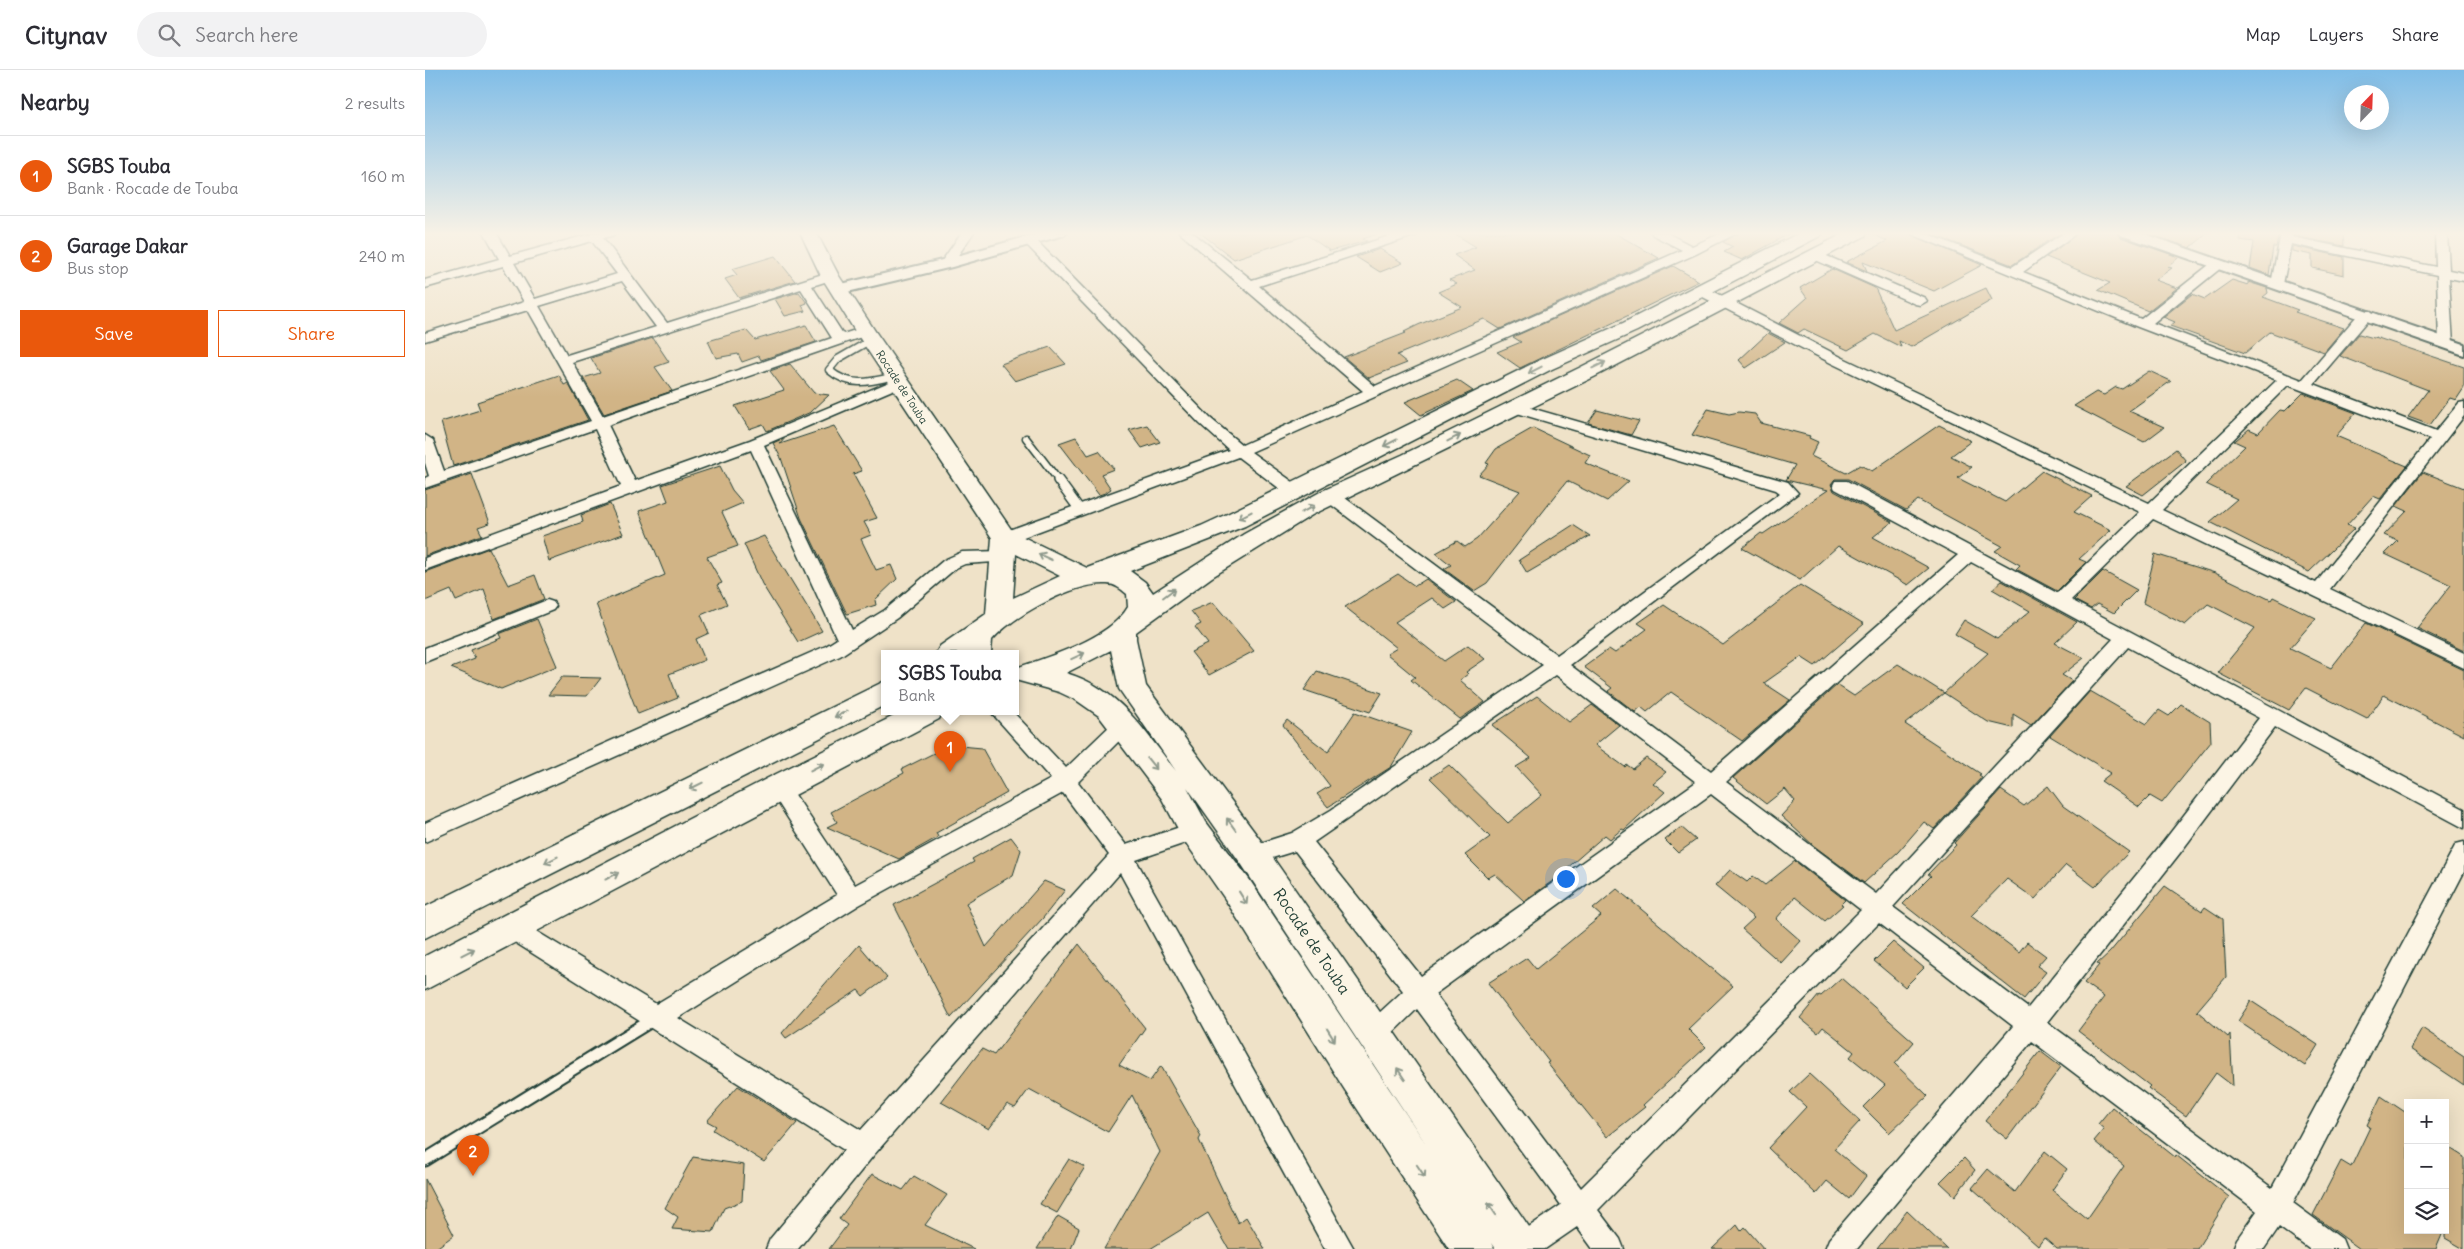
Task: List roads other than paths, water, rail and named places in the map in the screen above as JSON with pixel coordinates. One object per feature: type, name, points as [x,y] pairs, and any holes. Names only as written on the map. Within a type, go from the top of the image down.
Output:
[{"type":"main road","name":"Rocade de Touba","points":[[837,287],[1004,547],[1088,577]]},
{"type":"main road","points":[[954,650],[1029,599],[1057,587],[1210,532],[1706,287]]},
{"type":"main road","points":[[1019,675],[1087,651],[1126,626],[1192,577],[1270,529],[1331,496],[1420,455],[1753,287]]},
{"type":"main road","points":[[977,650],[979,640],[997,620],[1004,547]]},
{"type":"main road","points":[[1088,577],[1115,576],[1131,582],[1136,588],[1141,600],[1141,607],[1126,626]]},
{"type":"main road","name":"Rocade de Touba","points":[[1126,626],[1124,649],[1129,662],[1133,689],[1253,855],[1520,1249]]},
{"type":"main road","points":[[1019,675],[1056,680],[1086,692],[1109,708],[1173,790],[1195,831],[1237,889],[1468,1246]]},
{"type":"main road","points":[[425,923],[881,694]]},
{"type":"main road","points":[[425,974],[779,787],[921,715]]},
{"type":"street","points":[[522,287],[601,424],[630,488]]},
{"type":"street","points":[[425,337],[588,287]]},
{"type":"street","points":[[632,287],[664,328]]},
{"type":"street","points":[[565,360],[794,287]]},
{"type":"street","points":[[806,287],[840,339]]},
{"type":"street","points":[[1075,287],[1205,421],[1240,451],[1294,491]]},
{"type":"street","points":[[1252,287],[1372,391]]},
{"type":"street","points":[[425,833],[848,642],[891,614],[950,564],[963,558],[1004,547],[1080,510],[1240,451],[1610,287]]},
{"type":"street","points":[[1888,287],[1920,301]]},
{"type":"street","points":[[2051,287],[2438,437]]},
{"type":"street","points":[[2143,324],[2189,287]]},
{"type":"street","points":[[2286,287],[2464,350]]},
{"type":"street","points":[[2444,287],[2447,344]]},
{"type":"street","points":[[1700,290],[1835,360],[2464,661]]},
{"type":"street","points":[[2305,386],[2366,314]]},
{"type":"street","points":[[425,440],[432,481],[601,424],[840,339],[868,335]]},
{"type":"street","points":[[425,564],[755,443],[897,379]]},
{"type":"street","points":[[2059,600],[2153,511],[2286,379]]},
{"type":"street","points":[[2319,591],[2464,406]]},
{"type":"street","points":[[1253,855],[1299,840],[1338,816],[1557,665],[1790,493],[1782,486],[1512,407]]},
{"type":"street","points":[[755,443],[848,642]]},
{"type":"street","points":[[1841,485],[2059,600],[2464,819]]},
{"type":"street","points":[[1331,496],[1557,665],[2030,1025],[2332,1249]]},
{"type":"street","points":[[1374,1034],[1419,992],[1711,783],[1970,554]]},
{"type":"street","points":[[425,655],[547,606]]},
{"type":"street","points":[[1520,1249],[1579,1208],[1877,909],[2126,637]]},
{"type":"street","points":[[1004,715],[1065,781],[1122,856],[1340,1249]]},
{"type":"street","points":[[1839,1249],[2030,1025],[2172,847],[2272,716]]},
{"type":"street","points":[[656,1018],[851,898],[1065,781],[1122,726]]},
{"type":"street","points":[[779,787],[851,898]]},
{"type":"street","points":[[780,1249],[864,1147],[1122,856],[1195,831]]},
{"type":"street","points":[[1299,840],[1419,992],[1610,1249]]},
{"type":"street","points":[[2247,1249],[2276,1208],[2464,851]]},
{"type":"street","points":[[513,929],[864,1147]]},
{"type":"lane","points":[[868,335],[837,360],[829,370],[838,379],[856,384],[897,379]]},
{"type":"lane","points":[[1026,438],[1080,510]]},
{"type":"lane","points":[[425,1160],[656,1018]]},
{"type":"place","name":"SGBS Touba","points":[[950,772]]},
{"type":"place","name":"Garage Dakar","points":[[473,1176]]}]
